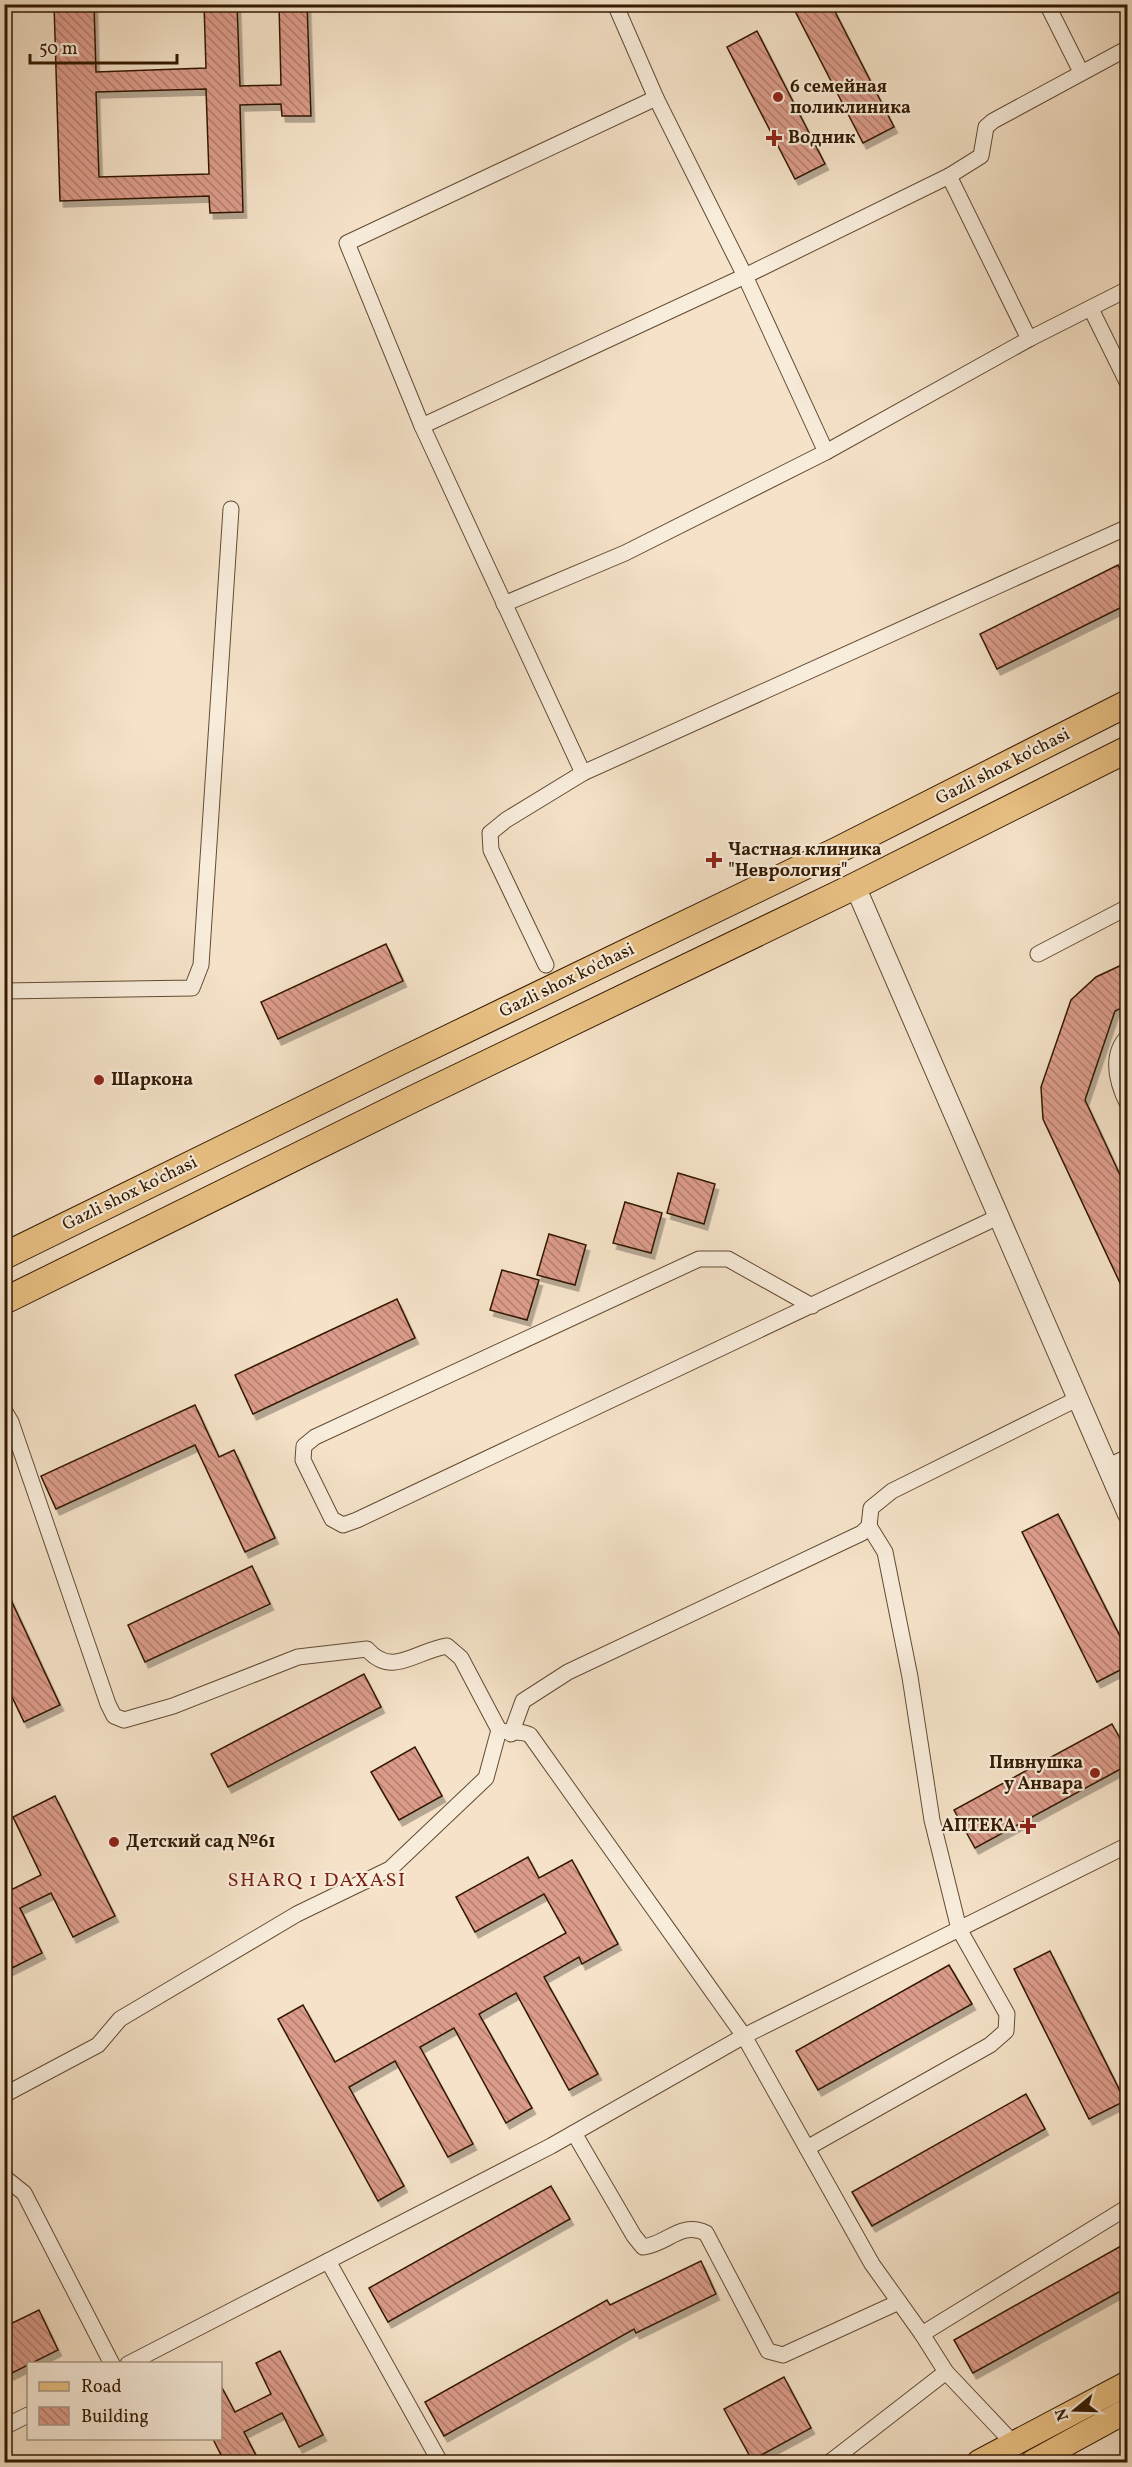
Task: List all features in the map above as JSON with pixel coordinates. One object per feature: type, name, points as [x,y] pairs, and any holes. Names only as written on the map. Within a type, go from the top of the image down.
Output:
[{"type":"highway","name":"Gazli shox ko'chasi","points":[[4,1256],[838,850],[1128,703]]},
{"type":"highway","points":[[4,1301],[413,1099],[855,886],[1128,749]]},
{"type":"main road","points":[[979,2463],[1128,2383]]},
{"type":"main road","points":[[1032,2463],[1128,2410]]},
{"type":"street","points":[[615,4],[656,98],[745,276],[826,452]]},
{"type":"street","points":[[1047,4],[1081,72]]},
{"type":"street","points":[[422,426],[745,276],[949,176],[981,156],[986,127],[993,121],[1128,48]]},
{"type":"street","points":[[583,773],[422,426],[347,243],[656,98]]},
{"type":"street","points":[[949,176],[1029,339]]},
{"type":"street","points":[[504,604],[625,553],[826,452],[1029,339],[1128,289]]},
{"type":"street","points":[[1091,309],[1128,384]]},
{"type":"street","points":[[4,991],[192,988],[201,965],[231,509]]},
{"type":"street","points":[[546,965],[491,850],[490,833],[506,820],[583,773],[1128,527]]},
{"type":"street","points":[[855,886],[1128,1514]]},
{"type":"street","points":[[1038,954],[1128,908]]},
{"type":"street","points":[[1128,1036],[1116,1059],[1118,1084],[1128,1105]]},
{"type":"street","points":[[812,1305],[728,1259],[699,1259],[315,1437],[304,1446],[303,1460],[332,1519],[343,1525],[812,1305],[998,1217]]},
{"type":"street","points":[[807,2148],[990,2044],[1006,2031],[1008,2014],[959,1929],[932,1820],[910,1677],[885,1552],[869,1526],[871,1508],[892,1491],[1077,1400]]},
{"type":"street","points":[[4,1410],[11,1422],[114,1716],[124,1720],[173,1706],[298,1657],[367,1648],[376,1659],[394,1664],[430,1648],[447,1646],[461,1658],[505,1732]]},
{"type":"street","points":[[1106,1467],[1128,1457]]},
{"type":"street","points":[[4,2095],[98,2045],[120,2019],[287,1920],[390,1869],[486,1778],[505,1732],[523,1701],[568,1672],[862,1533],[869,1526]]},
{"type":"street","points":[[505,1732],[523,1732],[530,1735],[744,2036],[872,2264],[946,2372],[1032,2463]]},
{"type":"street","points":[[132,2362],[574,2133],[744,2036],[1128,1845]]},
{"type":"street","points":[[574,2133],[634,2236],[643,2247],[655,2246],[684,2229],[695,2228],[706,2233],[768,2351],[783,2355],[899,2302]]},
{"type":"street","points":[[4,2177],[24,2193],[111,2362]]},
{"type":"street","points":[[922,2334],[1128,2207]]},
{"type":"street","points":[[328,2261],[440,2463]]},
{"type":"street","points":[[830,2463],[946,2372]]},
{"type":"street","points":[[4,2427],[27,2416]]},
{"type":"building","points":[[54,4],[94,4],[96,72],[206,68],[204,4],[237,4],[240,86],[281,85],[279,4],[307,4],[311,116],[282,116],[281,104],[240,105],[243,212],[210,213],[209,196],[60,201]],"holes":[[[206,89],[209,174],[99,177],[96,92]]]},
{"type":"building","points":[[806,4],[831,4],[894,127],[863,143],[795,11]]},
{"type":"building","points":[[757,31],[825,164],[795,179],[727,47]]},
{"type":"building","points":[[1118,565],[1128,585],[1128,604],[997,669],[980,634]]},
{"type":"building","points":[[386,944],[403,981],[278,1039],[261,1002]]},
{"type":"building","points":[[1128,962],[1128,1005],[1115,1011],[1085,1100],[1128,1192],[1128,1300],[1043,1119],[1041,1087],[1071,1000],[1096,977]]},
{"type":"building","points":[[678,1173],[715,1184],[704,1224],[667,1213]]},
{"type":"building","points":[[625,1202],[662,1213],[651,1253],[613,1243]]},
{"type":"building","points":[[549,1234],[586,1245],[575,1285],[537,1275]]},
{"type":"building","points":[[502,1270],[539,1280],[527,1320],[490,1310]]},
{"type":"building","points":[[397,1299],[415,1338],[253,1414],[235,1375]]},
{"type":"building","points":[[195,1405],[219,1457],[234,1450],[275,1538],[245,1552],[195,1445],[56,1509],[41,1476]]},
{"type":"building","points":[[1058,1514],[1128,1652],[1128,1666],[1097,1682],[1022,1532]]},
{"type":"building","points":[[252,1566],[270,1604],[145,1662],[128,1625]]},
{"type":"building","points":[[4,1585],[60,1705],[24,1722],[4,1680]]},
{"type":"building","points":[[364,1674],[381,1707],[228,1787],[211,1754]]},
{"type":"building","points":[[1112,1724],[1128,1753],[1128,1765],[975,1848],[954,1810]]},
{"type":"building","points":[[415,1747],[442,1796],[399,1820],[371,1772]]},
{"type":"building","points":[[55,1796],[115,1916],[73,1937],[51,1893],[20,1908],[42,1953],[4,1972],[4,1877],[11,1890],[41,1875],[13,1817]]},
{"type":"building","points":[[528,1857],[539,1878],[572,1860],[618,1944],[582,1964],[579,1957],[544,1977],[598,2074],[569,2090],[516,1993],[479,2014],[532,2108],[506,2123],[454,2028],[420,2047],[473,2144],[448,2157],[395,2061],[349,2087],[404,2186],[378,2201],[278,2019],[303,2005],[335,2062],[566,1933],[544,1894],[475,1932],[456,1897]]},
{"type":"building","points":[[1050,1951],[1125,2101],[1089,2119],[1014,1969]]},
{"type":"building","points":[[949,1965],[972,2004],[818,2090],[796,2051]]},
{"type":"building","points":[[1026,2094],[1045,2129],[872,2226],[852,2192]]},
{"type":"building","points":[[551,2186],[570,2219],[388,2322],[369,2288]]},
{"type":"building","points":[[1128,2242],[1128,2287],[973,2373],[954,2340]]},
{"type":"building","points":[[701,2261],[716,2294],[636,2333],[634,2329],[444,2436],[425,2402],[607,2300],[610,2305]]},
{"type":"building","points":[[39,2310],[58,2350],[34,2362],[27,2362],[27,2366],[10,2374],[4,2363],[4,2327]]},
{"type":"building","points":[[280,2351],[323,2435],[299,2447],[282,2413],[244,2432],[260,2463],[225,2463],[214,2440],[222,2440],[222,2388],[235,2412],[271,2394],[256,2363]]},
{"type":"building","points":[[784,2377],[811,2428],[752,2460],[724,2409]]},
{"type":"place","name":"6 семейная поликлиника","points":[[778,97]]},
{"type":"place","name":"Водник","points":[[774,138]]},
{"type":"place","name":"Частная клиника \"Неврология\"","points":[[714,860]]},
{"type":"place","name":"Шаркона","points":[[99,1080]]},
{"type":"place","name":"Пивнушка у Анвара","points":[[1095,1773]]},
{"type":"place","name":"АПТЕКА","points":[[1028,1826]]},
{"type":"place","name":"Детский сад №61","points":[[114,1842]]},
{"type":"district","name":"SHARQ 1 DAXASI","points":[[317,1881]]}]
